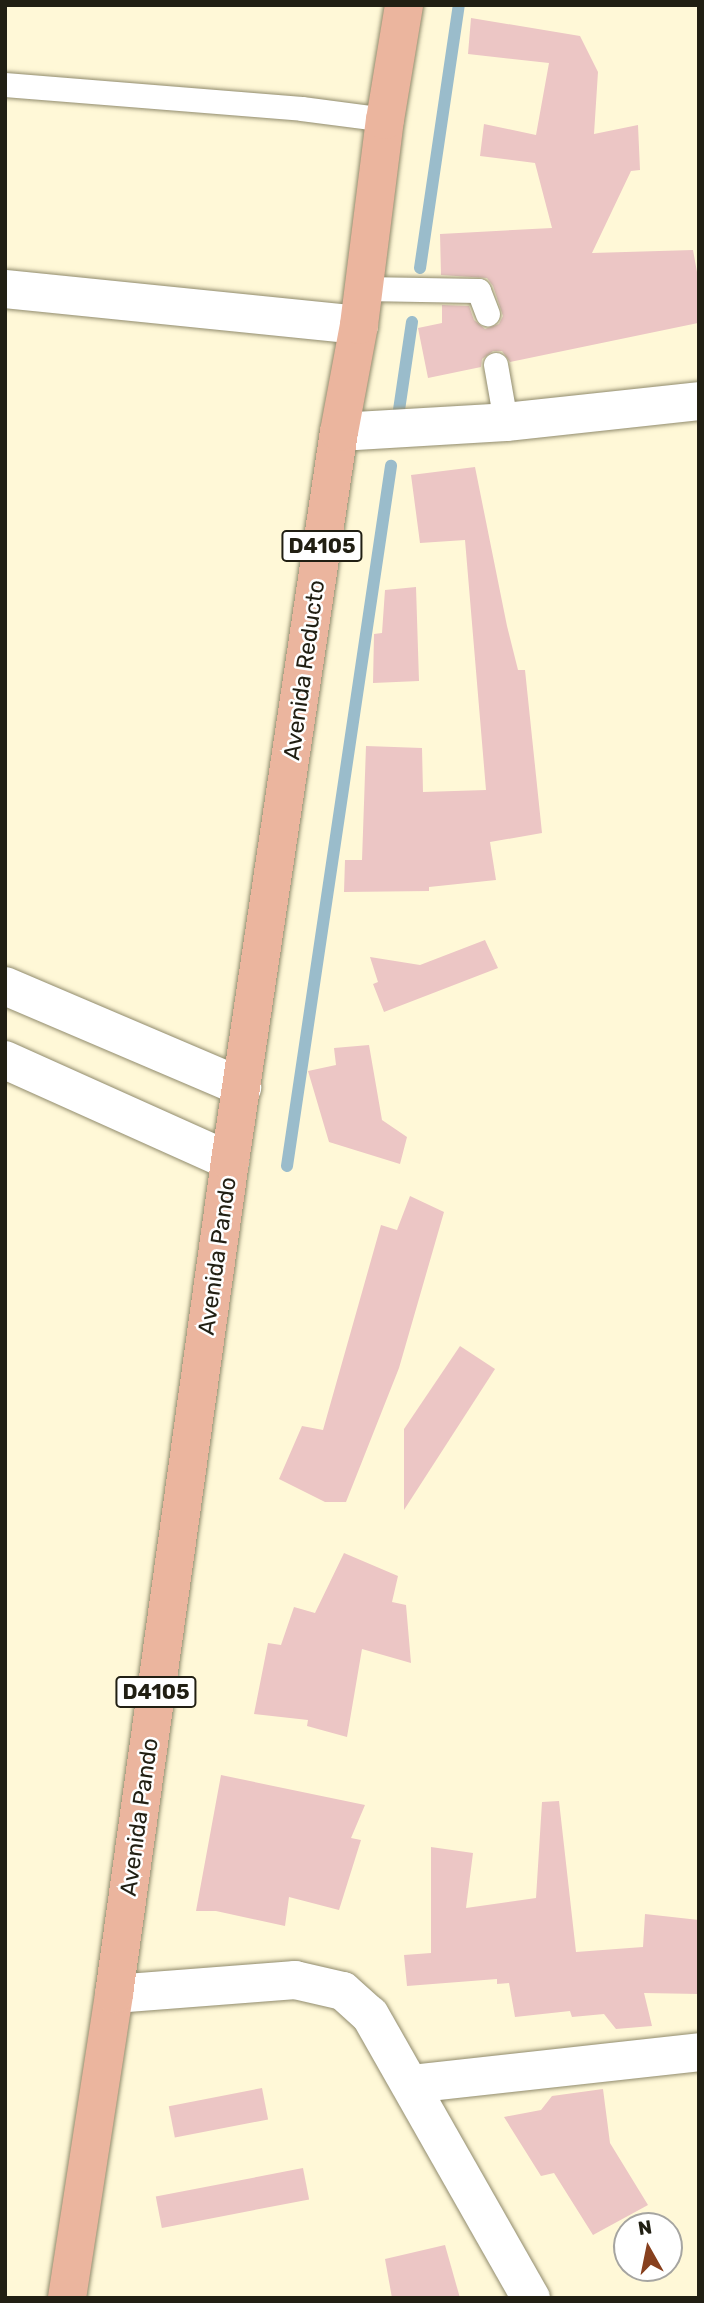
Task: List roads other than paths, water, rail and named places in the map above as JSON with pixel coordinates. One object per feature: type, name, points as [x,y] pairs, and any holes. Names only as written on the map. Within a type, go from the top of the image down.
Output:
[{"type":"main road","name":"Avenida Reducto","points":[[242,1087],[339,432],[361,307],[385,120],[404,5]]},
{"type":"main road","name":"Avenida Pando","points":[[67,2298],[114,1994],[242,1087]]},
{"type":"street","points":[[5,289],[361,307]]},
{"type":"street","points":[[339,432],[506,422],[699,401]]},
{"type":"street","points":[[5,986],[242,1087]]},
{"type":"street","points":[[5,1060],[230,1161]]},
{"type":"street","points":[[114,1994],[295,1980],[343,1991],[370,2015],[531,2298]]},
{"type":"street","points":[[411,2084],[699,2052]]},
{"type":"lane","points":[[5,85],[302,109],[385,120]]},
{"type":"lane","points":[[361,307],[479,291],[488,314]]},
{"type":"lane","points":[[496,365],[506,422]]},
{"type":"waterway","points":[[420,268],[459,5]]},
{"type":"waterway","points":[[399,410],[412,322]]},
{"type":"waterway","points":[[287,1166],[391,466]]}]
